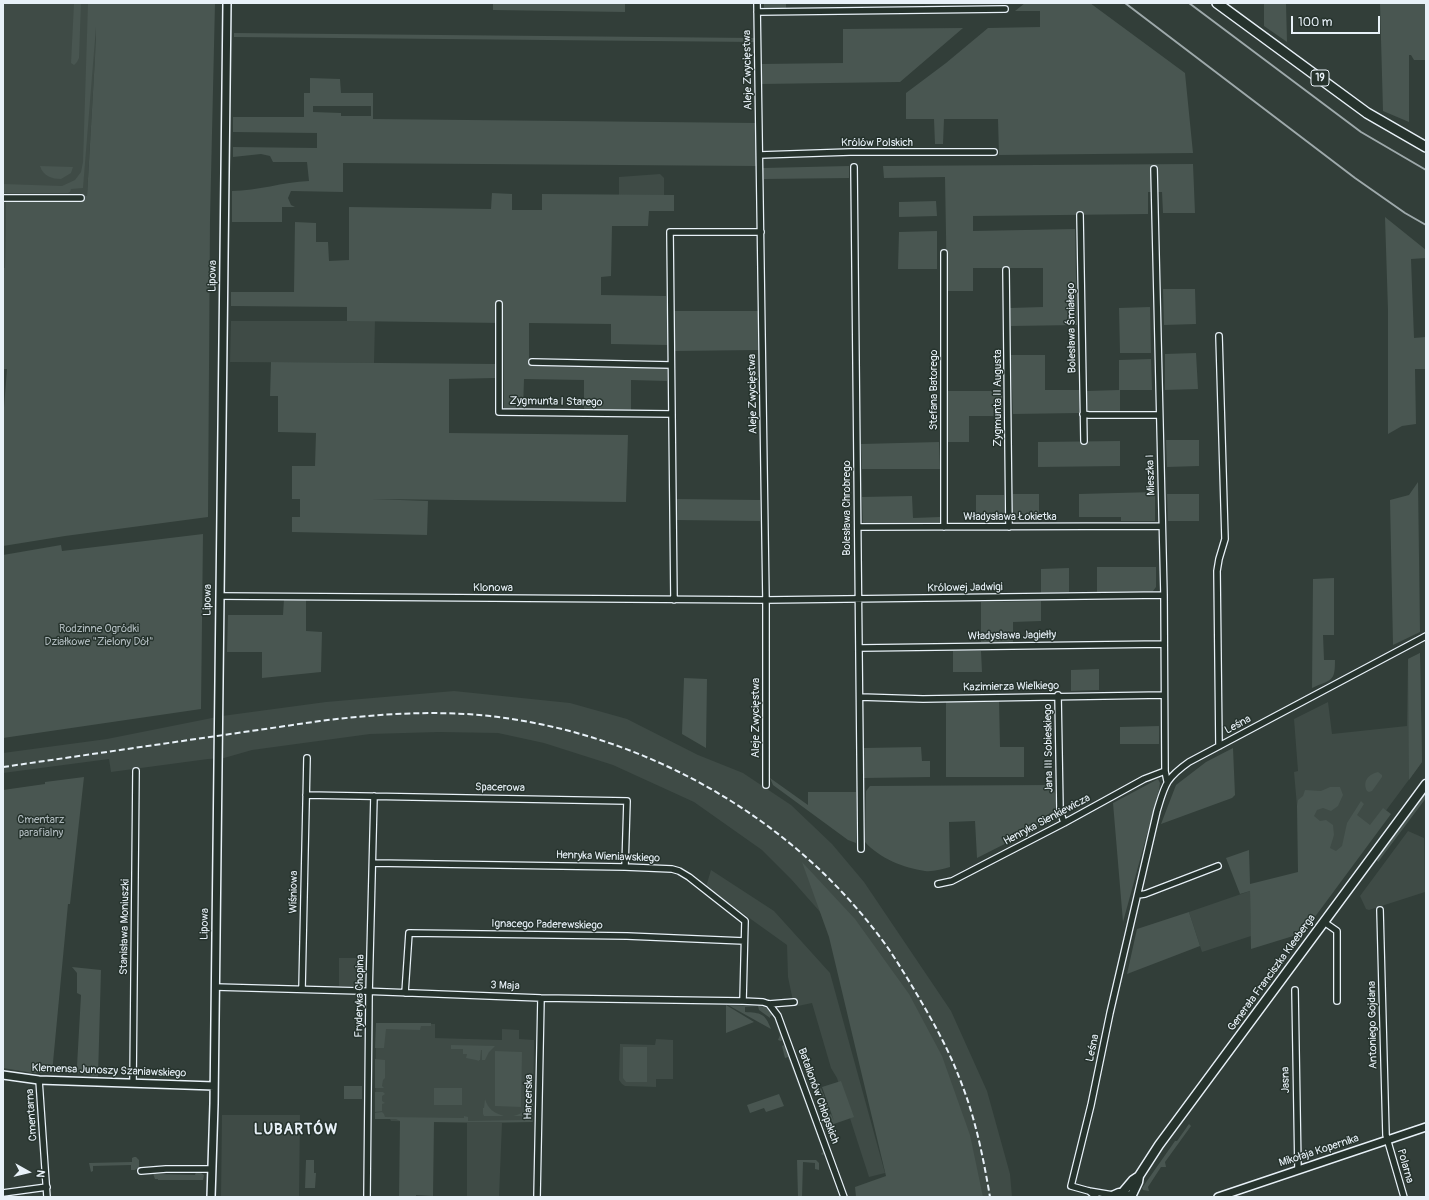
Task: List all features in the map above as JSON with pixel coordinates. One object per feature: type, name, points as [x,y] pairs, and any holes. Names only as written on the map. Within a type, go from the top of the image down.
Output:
[{"type":"highway","name":"19","points":[[1217,3],[1367,113],[1426,147]]},
{"type":"main road","name":"Generała Franciszka Kleeberga","points":[[1128,1196],[1133,1180],[1139,1176],[1159,1145],[1426,784]]},
{"type":"main road","points":[[1112,1196],[1128,1196]]},
{"type":"street","name":"Lipowa","points":[[211,1197],[214,1086],[227,3]]},
{"type":"street","name":"Aleje Zwycięstwa","points":[[757,3],[766,600],[766,784]]},
{"type":"street","points":[[757,12],[1006,9]]},
{"type":"street","name":"Królów Polskich","points":[[760,154],[850,152],[994,152]]},
{"type":"street","name":"Bolesława Chrobrego","points":[[854,167],[861,849]]},
{"type":"street","name":"Mieszka I","points":[[1154,168],[1159,318],[1159,415],[1164,596],[1164,771],[1166,782]]},
{"type":"street","points":[[3,198],[80,198]]},
{"type":"street","name":"Bolesława Śmiałego","points":[[1080,215],[1084,441]]},
{"type":"street","points":[[674,600],[670,232],[761,232]]},
{"type":"street","name":"Stefana Batorego","points":[[944,253],[944,527]]},
{"type":"street","name":"Zygmunta II Augusta","points":[[1006,270],[1010,526]]},
{"type":"street","name":"Zygmunta I Starego","points":[[499,304],[499,412],[672,414]]},
{"type":"street","points":[[1219,336],[1225,539],[1218,559],[1217,572],[1220,746]]},
{"type":"street","points":[[532,362],[671,364]]},
{"type":"street","points":[[1083,414],[1159,415]]},
{"type":"street","name":"Władysława Łokietka","points":[[858,527],[1162,526]]},
{"type":"street","name":"Klonowa","points":[[220,596],[766,600]]},
{"type":"street","name":"Królowej Jadwigi","points":[[766,600],[1164,596]]},
{"type":"street","name":"Leśna","points":[[1112,1196],[1071,1186],[1091,1105],[1110,1013],[1157,811],[1166,782],[1176,771],[1189,762],[1426,636]]},
{"type":"street","name":"Władysława Jagiełły","points":[[860,648],[1164,644]]},
{"type":"street","name":"Kazimierza Wielkiego","points":[[860,697],[923,699],[1058,695],[1164,695]]},
{"type":"street","name":"Jana III Sobieskiego","points":[[1058,695],[1060,810],[1064,823]]},
{"type":"street","name":"Wiśniowa","points":[[302,990],[307,758]]},
{"type":"street","name":"Stanisława Moniuszki","points":[[133,1083],[136,771]]},
{"type":"street","name":"Henryka Sienkiewicza","points":[[938,884],[952,881],[1064,823],[1144,779],[1164,771]]},
{"type":"street","name":"Spacerowa","points":[[306,794],[627,801],[625,867]]},
{"type":"street","name":"Fryderyka Chopina","points":[[367,1197],[369,991],[374,796]]},
{"type":"street","name":"Henryka Wieniawskiego","points":[[373,863],[625,867],[672,869],[679,871],[745,921],[743,1001]]},
{"type":"street","points":[[1138,895],[1145,894],[1218,866]]},
{"type":"street","name":"Antoniego Gojdana","points":[[1380,910],[1387,1140]]},
{"type":"street","points":[[1324,922],[1337,931],[1337,1001]]},
{"type":"street","name":"Ignacego Paderewskiego","points":[[405,993],[409,934],[624,936],[744,941]]},
{"type":"street","name":"3 Maja","points":[[215,987],[541,998],[743,1001],[763,1002],[769,1004],[794,1002]]},
{"type":"street","name":"Jasna","points":[[1295,990],[1298,1170]]},
{"type":"street","name":"Harcerska","points":[[537,1197],[541,998]]},
{"type":"street","name":"Batalionów Chłopskich","points":[[769,1004],[778,1016],[844,1197]]},
{"type":"street","name":"Klemensa Junoszy Szaniawskiego","points":[[3,1076],[39,1080],[214,1086]]},
{"type":"street","name":"Cmentarna","points":[[39,1080],[47,1197]]},
{"type":"street","name":"Mikołaja Kopernika","points":[[1218,1197],[1229,1195],[1426,1127]]},
{"type":"street","name":"Polarna","points":[[1387,1140],[1404,1197]]},
{"type":"street","points":[[141,1171],[166,1169],[212,1169]]},
{"type":"street","points":[[3,1193],[47,1187]]},
{"type":"street","name":"Leśna","points":[[1089,1191],[1096,1197]]},
{"type":"shaded area","points":[[3,3],[96,3],[95,57],[87,196],[6,195],[5,268],[3,268]]},
{"type":"shaded area","points":[[660,174],[664,178],[664,195],[619,195],[619,177]]},
{"type":"shaded area","points":[[231,321],[375,321],[374,363],[230,362]]},
{"type":"shaded area","points":[[1420,653],[1422,762],[1339,874],[1297,806],[1294,772],[1298,771],[1294,719],[1328,702],[1332,734],[1407,726],[1408,659]]},
{"type":"shaded area","points":[[454,691],[570,703],[627,719],[698,755],[743,773],[791,805],[832,844],[864,882],[951,1011],[987,1091],[1010,1174],[1012,1197],[967,1197],[860,957],[791,879],[762,850],[694,802],[613,765],[544,743],[498,733],[439,732],[370,734],[252,750],[224,758],[111,772],[109,759],[3,773],[3,753],[107,739],[222,716],[326,702]]},
{"type":"shaded area","points":[[1408,831],[1424,838],[1425,892],[1369,910],[1366,909],[1360,896]]},
{"type":"shaded area","points":[[711,870],[774,911],[830,973],[885,1173],[869,1177],[837,1078],[831,1068],[812,1003],[798,1006],[793,1001],[788,977],[787,945],[706,887]]},
{"type":"shaded area","points":[[1250,891],[1251,936],[1202,952],[1189,912]]},
{"type":"shaded area","points":[[339,958],[366,958],[366,982],[362,986],[339,986]]},
{"type":"shaded area","points":[[376,1023],[435,1024],[435,1038],[502,1040],[502,1029],[519,1030],[519,1039],[534,1040],[533,1122],[502,1123],[499,1197],[467,1197],[467,1123],[391,1121],[390,1119],[375,1119]]},
{"type":"shaded area","points":[[656,1039],[673,1040],[673,1079],[656,1079],[656,1087],[625,1086],[622,1084],[619,1080],[620,1044],[655,1045]]},
{"type":"shaded area","points":[[222,1115],[300,1115],[299,1197],[221,1197]]},
{"type":"green space","points":[[74,3],[81,3],[79,58],[74,65],[71,63]]},
{"type":"green space","points":[[88,3],[215,3],[210,220],[208,517],[65,536],[3,546],[3,420],[7,369],[3,369],[3,268],[5,268],[6,195],[87,196],[96,27],[83,188],[71,189],[68,193],[3,193],[3,184],[62,186],[75,180],[81,172],[83,162]]},
{"type":"green space","points":[[493,3],[625,3],[625,12],[493,10]]},
{"type":"green space","points":[[764,3],[786,3],[786,9],[764,10]]},
{"type":"green space","points":[[1025,3],[1090,3],[1185,73],[1193,153],[999,155],[998,119],[944,119],[943,144],[935,144],[934,119],[906,119],[906,93],[946,63],[988,28],[1040,27],[1040,11],[1015,11]]},
{"type":"green space","points":[[1264,3],[1286,3],[1287,42],[1264,26]]},
{"type":"green space","points":[[1380,3],[1426,3],[1426,60],[1414,60],[1411,55],[1409,55],[1409,122],[1383,111]]},
{"type":"green space","points":[[963,28],[900,82],[761,84],[761,64],[843,63],[843,29]]},
{"type":"green space","points":[[234,33],[754,38],[755,42],[234,37]]},
{"type":"green space","points":[[310,78],[340,79],[341,93],[373,93],[373,119],[756,123],[757,166],[343,163],[343,192],[291,191],[288,198],[291,205],[295,207],[282,207],[282,222],[232,222],[232,191],[251,190],[309,181],[307,162],[273,162],[270,156],[261,154],[233,157],[233,147],[317,148],[317,133],[233,132],[233,117],[304,117],[304,93],[310,93]],"holes":[[[313,106],[371,106],[371,116],[341,116],[341,113],[313,112]]]},
{"type":"green space","points":[[1193,164],[1195,213],[1163,213],[1162,192],[1148,192],[1148,214],[973,216],[973,231],[1075,229],[1077,325],[1011,326],[1010,308],[1043,307],[1043,268],[973,268],[973,291],[947,291],[945,177],[884,178],[883,166]]},
{"type":"green space","points":[[40,166],[73,167],[71,173],[61,179],[46,175]]},
{"type":"green space","points":[[849,166],[849,178],[764,179],[763,168]]},
{"type":"green space","points":[[492,193],[512,194],[512,210],[542,210],[542,194],[674,195],[674,211],[649,211],[648,226],[612,226],[611,276],[601,277],[601,295],[666,296],[667,345],[611,344],[611,324],[529,323],[529,365],[667,369],[667,381],[631,380],[631,410],[584,410],[584,380],[524,379],[523,410],[504,410],[503,323],[347,321],[347,307],[231,306],[231,292],[294,292],[295,222],[316,223],[316,242],[328,242],[329,261],[349,260],[349,207],[491,209]]},
{"type":"green space","points":[[936,201],[937,216],[899,217],[899,202]]},
{"type":"green space","points":[[1385,217],[1426,250],[1426,258],[1411,259],[1414,338],[1426,337],[1426,369],[1415,369],[1416,424],[1402,426],[1388,434],[1388,310]]},
{"type":"green space","points":[[937,231],[937,269],[898,269],[899,232]]},
{"type":"green space","points":[[1163,289],[1195,289],[1196,324],[1164,325]]},
{"type":"green space","points":[[1150,307],[1151,353],[1120,353],[1119,308]]},
{"type":"green space","points":[[674,311],[758,311],[759,350],[674,351]]},
{"type":"green space","points":[[1196,353],[1198,389],[1165,390],[1165,354]]},
{"type":"green space","points":[[1011,355],[1045,355],[1045,390],[1079,390],[1079,413],[1013,414]]},
{"type":"green space","points":[[1151,359],[1152,390],[1120,390],[1120,411],[1087,411],[1087,391],[1119,390],[1119,360]]},
{"type":"green space","points":[[271,362],[495,364],[495,378],[449,379],[449,433],[628,435],[626,502],[372,499],[428,501],[427,535],[292,532],[292,517],[300,517],[300,499],[292,499],[292,466],[315,466],[316,433],[278,432],[278,396],[270,396]]},
{"type":"green space","points":[[948,391],[1002,391],[1002,416],[969,416],[969,442],[948,442]]},
{"type":"green space","points":[[1166,440],[1199,440],[1199,466],[1167,467]]},
{"type":"green space","points":[[1120,441],[1120,466],[1038,467],[1038,442]]},
{"type":"green space","points":[[939,442],[940,469],[862,469],[861,444]]},
{"type":"green space","points":[[1418,482],[1420,632],[1393,645],[1390,500],[1409,495]]},
{"type":"green space","points":[[1155,492],[1155,521],[1121,521],[1121,517],[1079,517],[1079,494]]},
{"type":"green space","points":[[1013,494],[1039,494],[1039,517],[1013,517]]},
{"type":"green space","points":[[1167,494],[1199,494],[1199,521],[1168,521]]},
{"type":"green space","points":[[976,495],[1004,495],[1005,518],[976,518]]},
{"type":"green space","points":[[912,496],[913,518],[940,517],[940,522],[863,523],[862,497]]},
{"type":"green space","points":[[676,499],[760,500],[760,521],[676,520]]},
{"type":"green space","name":"Rodzinne Ogródki Działkowe \"Zielony Dół\"","points":[[203,534],[201,709],[3,738],[3,555],[61,545],[62,551]]},
{"type":"green space","points":[[1097,567],[1156,567],[1156,587],[1153,591],[1097,592]]},
{"type":"green space","points":[[1069,568],[1069,592],[1041,593],[1041,569]]},
{"type":"green space","points":[[1334,578],[1334,635],[1323,635],[1324,660],[1335,660],[1334,672],[1331,679],[1312,688],[1313,579]]},
{"type":"green space","points":[[284,599],[306,599],[306,631],[322,632],[321,672],[262,678],[262,652],[227,652],[228,615],[283,615]]},
{"type":"green space","points":[[1041,601],[1041,621],[1013,622],[1013,642],[981,642],[981,602]]},
{"type":"green space","points":[[953,651],[981,651],[982,672],[953,672]]},
{"type":"green space","points":[[1420,653],[1422,762],[1409,780],[1408,659]]},
{"type":"green space","points":[[1099,669],[1099,690],[1071,691],[1071,670]]},
{"type":"green space","points":[[684,678],[707,679],[706,748],[682,734]]},
{"type":"green space","points":[[999,700],[1000,747],[1024,747],[1024,777],[946,777],[946,701]]},
{"type":"green space","points":[[1159,726],[1159,744],[1120,744],[1120,727]]},
{"type":"green space","points":[[921,747],[922,761],[930,761],[930,777],[864,778],[864,748]]},
{"type":"green space","points":[[1233,748],[1235,795],[1232,798],[1161,824],[1176,785],[1206,762]]},
{"type":"green space","points":[[1378,772],[1382,775],[1382,777],[1372,791],[1367,791],[1365,784],[1367,778]]},
{"type":"green space","name":"Cmentarz parafialny","points":[[84,777],[70,904],[68,904],[52,1073],[33,1073],[3,1068],[3,790],[45,784],[45,782]]},
{"type":"green space","points":[[770,778],[808,805],[808,792],[856,792],[856,843],[848,840],[773,785]]},
{"type":"green space","points":[[1158,779],[1160,783],[1159,790],[1123,922],[1113,803]]},
{"type":"green space","points":[[1051,785],[1056,797],[1055,812],[1052,820],[977,858],[975,821],[949,822],[950,867],[928,871],[917,870],[900,865],[877,853],[865,842],[866,791],[870,786]]},
{"type":"green space","points":[[1330,787],[1340,787],[1343,795],[1338,806],[1331,811],[1323,808],[1317,810],[1314,816],[1320,821],[1326,820],[1333,825],[1334,835],[1330,848],[1336,851],[1342,846],[1347,823],[1361,801],[1364,804],[1357,815],[1370,825],[1383,808],[1391,814],[1303,933],[1251,949],[1250,891],[1240,894],[1226,858],[1249,850],[1250,884],[1298,872],[1298,800],[1303,796],[1305,790],[1321,791]]},
{"type":"green space","points":[[1426,789],[1426,798],[1378,862],[1376,858],[1417,801],[1419,801]]},
{"type":"green space","points":[[802,862],[855,919],[909,994],[942,1056],[970,1135],[983,1197],[856,1197],[855,1187],[886,1176],[829,937]]},
{"type":"green space","points":[[1189,912],[1200,946],[1127,974],[1137,929]]},
{"type":"green space","points":[[72,967],[101,970],[98,1077],[72,1072],[77,1066],[81,995],[77,993],[77,973]]},
{"type":"green space","points":[[726,1005],[754,1022],[726,1033]]},
{"type":"green space","points":[[728,1005],[757,1006],[745,1007],[745,1012],[762,1015],[767,1020],[771,1029]]},
{"type":"green space","points":[[758,1006],[772,1012],[779,1026],[783,1039],[781,1041],[778,1040],[780,1035],[773,1015],[770,1016],[770,1018],[759,1010]]},
{"type":"green space","points":[[376,1023],[431,1023],[431,1026],[421,1026],[420,1030],[386,1029],[384,1048],[375,1048]]},
{"type":"green space","points":[[451,1045],[495,1046],[489,1052],[485,1060],[482,1060],[481,1050],[479,1061],[466,1058],[467,1054],[463,1054],[463,1049],[451,1049]]},
{"type":"green space","points":[[784,1045],[787,1047],[825,1153],[823,1155],[821,1154],[823,1152],[788,1057],[785,1058],[782,1046]]},
{"type":"green space","points":[[623,1047],[647,1047],[647,1082],[626,1082],[623,1078]]},
{"type":"green space","points":[[495,1051],[522,1052],[521,1107],[495,1106]]},
{"type":"green space","points":[[375,1059],[385,1060],[385,1078],[382,1086],[384,1088],[375,1088]]},
{"type":"green space","points":[[841,1081],[854,1117],[831,1125],[818,1089],[821,1088],[825,1098],[824,1101],[826,1100],[830,1111],[828,1112],[829,1115],[831,1114],[834,1121],[822,1087]]},
{"type":"green space","points":[[344,1086],[362,1086],[362,1099],[344,1099]]},
{"type":"green space","points":[[434,1088],[462,1088],[462,1105],[434,1105]]},
{"type":"green space","points":[[375,1092],[383,1092],[385,1094],[382,1096],[382,1101],[385,1103],[382,1104],[382,1111],[375,1112]]},
{"type":"green space","points":[[779,1094],[784,1106],[766,1112],[764,1108],[750,1113],[747,1105]]},
{"type":"green space","points":[[533,1096],[533,1112],[524,1116],[513,1116],[526,1109]]},
{"type":"green space","points":[[485,1099],[492,1110],[504,1116],[484,1116],[483,1108]]},
{"type":"green space","points":[[382,1112],[385,1117],[464,1118],[464,1116],[468,1117],[468,1121],[528,1119],[533,1122],[434,1122],[433,1196],[416,1195],[416,1197],[399,1197],[400,1121],[396,1119],[375,1119],[375,1113]]},
{"type":"green space","points":[[1189,1124],[1191,1126],[1165,1162],[1166,1167],[1161,1167],[1148,1187],[1149,1191],[1143,1190],[1142,1188],[1175,1141],[1177,1141]]},
{"type":"green space","points":[[134,1157],[139,1160],[139,1167],[135,1170],[131,1170],[131,1165],[93,1166],[93,1171],[91,1172],[89,1163],[132,1162],[132,1158]]},
{"type":"green space","points":[[306,1160],[314,1160],[314,1173],[316,1173],[315,1188],[305,1188]]},
{"type":"green space","points":[[797,1160],[816,1160],[819,1163],[819,1170],[815,1169],[815,1163],[803,1162],[802,1197],[798,1197]]},
{"type":"green space","points":[[156,1170],[156,1174],[195,1175],[198,1171],[204,1175],[203,1180],[158,1180],[155,1179],[152,1171]]},
{"type":"waterway","points":[[1125,3],[1355,178],[1405,213],[1426,225]]},
{"type":"waterway","points":[[1189,3],[1361,132],[1426,170]]},
{"type":"railway","points":[[3,767],[320,721],[363,716],[426,713],[490,716],[548,726],[605,742],[661,763],[713,790],[763,823],[809,860],[851,902],[888,948],[910,982],[932,1021],[947,1048],[955,1067],[974,1121],[990,1197]]},
{"type":"district","name":"LUBARTÓW","points":[[296,1130]]}]
